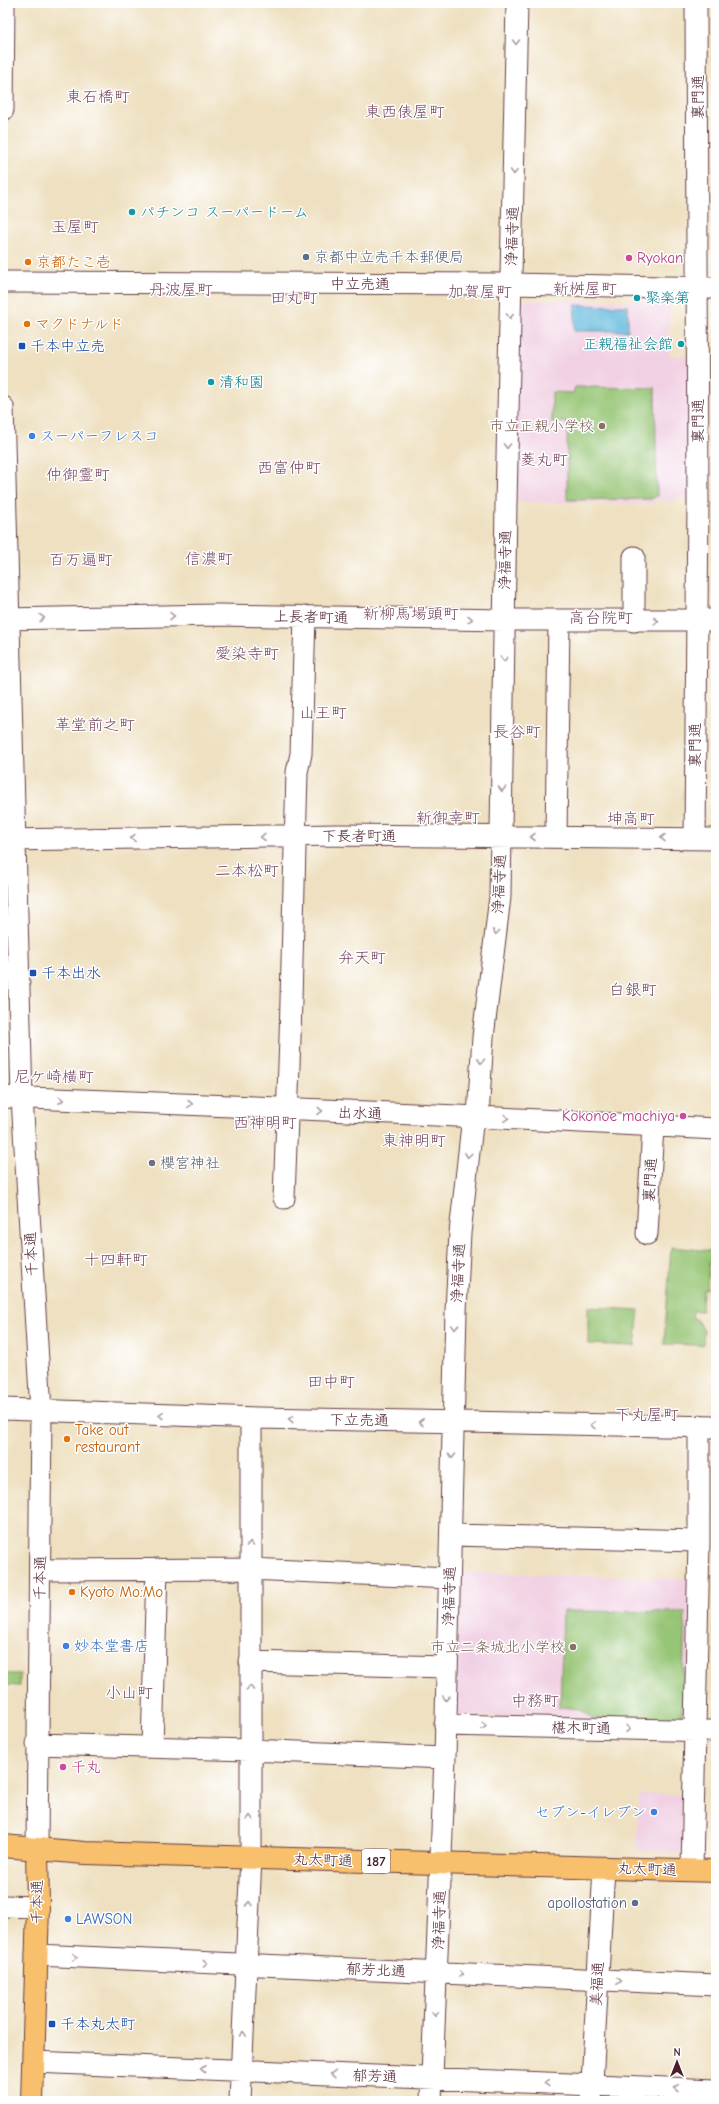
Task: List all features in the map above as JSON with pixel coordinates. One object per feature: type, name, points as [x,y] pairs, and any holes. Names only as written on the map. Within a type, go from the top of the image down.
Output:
[{"type":"main road","name":"丸太町通","points":[[3,1846],[85,1853],[716,1871]]},
{"type":"main road","name":"千本通","points":[[32,2101],[38,1907],[37,1849]]},
{"type":"street","points":[[3,110],[4,3]]},
{"type":"street","name":"浄福寺通","points":[[431,2101],[441,1863],[450,1578],[452,1422],[460,1232],[500,897],[510,284],[517,3]]},
{"type":"street","name":"裏門通","points":[[695,839],[706,620],[707,288],[696,3]]},
{"type":"street","name":"中立売通","points":[[3,282],[510,284],[707,288]]},
{"type":"street","name":"千本通","points":[[3,407],[12,1097],[41,1410],[41,1570],[37,1744],[37,1849]]},
{"type":"street","points":[[634,557],[634,621]]},
{"type":"street","name":"上長者町通","points":[[5,619],[216,615],[504,620],[706,620]]},
{"type":"street","points":[[284,1198],[297,772],[301,754],[305,616]]},
{"type":"street","points":[[556,837],[559,620]]},
{"type":"street","name":"下長者町通","points":[[8,840],[296,836],[716,839]]},
{"type":"street","name":"出水通","points":[[12,1097],[475,1116],[716,1129]]},
{"type":"street","name":"裏門通","points":[[647,1234],[653,1126]]},
{"type":"street","name":"下立売通","points":[[3,1409],[251,1418],[707,1426]]},
{"type":"street","points":[[240,2101],[251,1857],[249,1750],[251,1418]]},
{"type":"street","points":[[692,1870],[699,1541],[707,1426]]},
{"type":"street","points":[[451,1535],[699,1541]]},
{"type":"street","points":[[152,1747],[157,1569]]},
{"type":"street","points":[[41,1570],[250,1569],[450,1578]]},
{"type":"street","points":[[250,1662],[447,1668]]},
{"type":"street","name":"椹木町通","points":[[445,1725],[716,1731]]},
{"type":"street","points":[[37,1744],[249,1750],[444,1758]]},
{"type":"street","name":"美福通","points":[[591,2093],[604,1868]]},
{"type":"street","points":[[3,1906],[38,1907]]},
{"type":"street","name":"郁芳北通","points":[[36,1955],[716,1985]]},
{"type":"street","name":"郁芳通","points":[[33,2062],[432,2078],[591,2093],[716,2090]]},
{"type":"shaded area","name":"市立正親小学校","points":[[518,300],[670,301],[669,355],[693,356],[691,498],[676,498],[676,501],[653,500],[653,504],[509,502]]},
{"type":"shaded area","name":"市立二条城北小学校","points":[[459,1572],[691,1579],[687,1723],[455,1716]]},
{"type":"shaded area","points":[[639,1794],[689,1795],[687,1853],[637,1851]]},
{"type":"green space","points":[[575,387],[655,388],[657,496],[651,499],[567,500],[567,422],[552,423],[552,392],[573,393]]},
{"type":"green space","points":[[671,1247],[713,1251],[712,1261],[709,1261],[707,1290],[703,1290],[702,1311],[693,1311],[692,1318],[695,1318],[704,1330],[703,1345],[664,1344]]},
{"type":"green space","points":[[588,1307],[639,1310],[635,1346],[588,1344]]},
{"type":"green space","points":[[563,1611],[685,1612],[682,1721],[594,1719],[580,1709],[560,1707]]},
{"type":"green space","points":[[3,1674],[20,1674],[20,1686],[3,1685]]},
{"type":"green space","points":[[614,2092],[716,2095],[716,2101],[602,2101]]},
{"type":"water","points":[[575,305],[628,306],[628,331],[574,331]]},
{"type":"place","name":"パチンコ スーパードーム","points":[[132,212]]},
{"type":"place","name":"京都中立売千本郵便局","points":[[306,257]]},
{"type":"place","name":"Ryokan","points":[[629,258]]},
{"type":"place","name":"京都たこ壱","points":[[28,262]]},
{"type":"place","name":"聚楽第","points":[[637,298]]},
{"type":"place","name":"マクドナルド","points":[[27,324]]},
{"type":"place","name":"正親福祉会館","points":[[681,344]]},
{"type":"place","name":"千本中立売","points":[[22,346]]},
{"type":"place","name":"清和園","points":[[211,382]]},
{"type":"place","name":"市立正親小学校","points":[[602,426]]},
{"type":"place","name":"スーパーフレスコ","points":[[32,436]]},
{"type":"place","name":"千本出水","points":[[33,973]]},
{"type":"place","name":"Kokonoe machiya","points":[[683,1116]]},
{"type":"place","name":"櫻宮神社","points":[[152,1163]]},
{"type":"place","name":"Take out restaurant","points":[[67,1439]]},
{"type":"place","name":"Kyoto Mo:Mo","points":[[72,1592]]},
{"type":"place","name":"妙本堂書店","points":[[66,1646]]},
{"type":"place","name":"市立二条城北小学校","points":[[573,1647]]},
{"type":"place","name":"千丸","points":[[63,1767]]},
{"type":"place","name":"セブン-イレブン","points":[[654,1812]]},
{"type":"place","name":"apollostation","points":[[635,1903]]},
{"type":"place","name":"LAWSON","points":[[68,1919]]},
{"type":"place","name":"千本丸太町","points":[[52,2024]]},
{"type":"district","name":"東石橋町","points":[[98,97]]},
{"type":"district","name":"東西俵屋町","points":[[405,112]]},
{"type":"district","name":"玉屋町","points":[[75,227]]},
{"type":"district","name":"新桝屋町","points":[[585,289]]},
{"type":"district","name":"丹波屋町","points":[[181,290]]},
{"type":"district","name":"加賀屋町","points":[[480,292]]},
{"type":"district","name":"田丸町","points":[[294,298]]},
{"type":"district","name":"菱丸町","points":[[544,460]]},
{"type":"district","name":"西富仲町","points":[[289,468]]},
{"type":"district","name":"仲御霊町","points":[[78,475]]},
{"type":"district","name":"信濃町","points":[[209,559]]},
{"type":"district","name":"百万遍町","points":[[81,560]]},
{"type":"district","name":"新柳馬場頭町","points":[[411,614]]},
{"type":"district","name":"高台院町","points":[[601,618]]},
{"type":"district","name":"愛染寺町","points":[[247,654]]},
{"type":"district","name":"山王町","points":[[323,713]]},
{"type":"district","name":"革堂前之町","points":[[95,725]]},
{"type":"district","name":"長谷町","points":[[517,732]]},
{"type":"district","name":"新御幸町","points":[[448,818]]},
{"type":"district","name":"坤高町","points":[[631,819]]},
{"type":"district","name":"二本松町","points":[[247,871]]},
{"type":"district","name":"弁天町","points":[[362,958]]},
{"type":"district","name":"白銀町","points":[[633,990]]},
{"type":"district","name":"尼ケ崎横町","points":[[54,1077]]},
{"type":"district","name":"西神明町","points":[[265,1123]]},
{"type":"district","name":"東神明町","points":[[414,1141]]},
{"type":"district","name":"十四軒町","points":[[116,1260]]},
{"type":"district","name":"田中町","points":[[331,1382]]},
{"type":"district","name":"下丸屋町","points":[[647,1415]]},
{"type":"district","name":"小山町","points":[[129,1693]]},
{"type":"district","name":"中務町","points":[[535,1701]]}]
